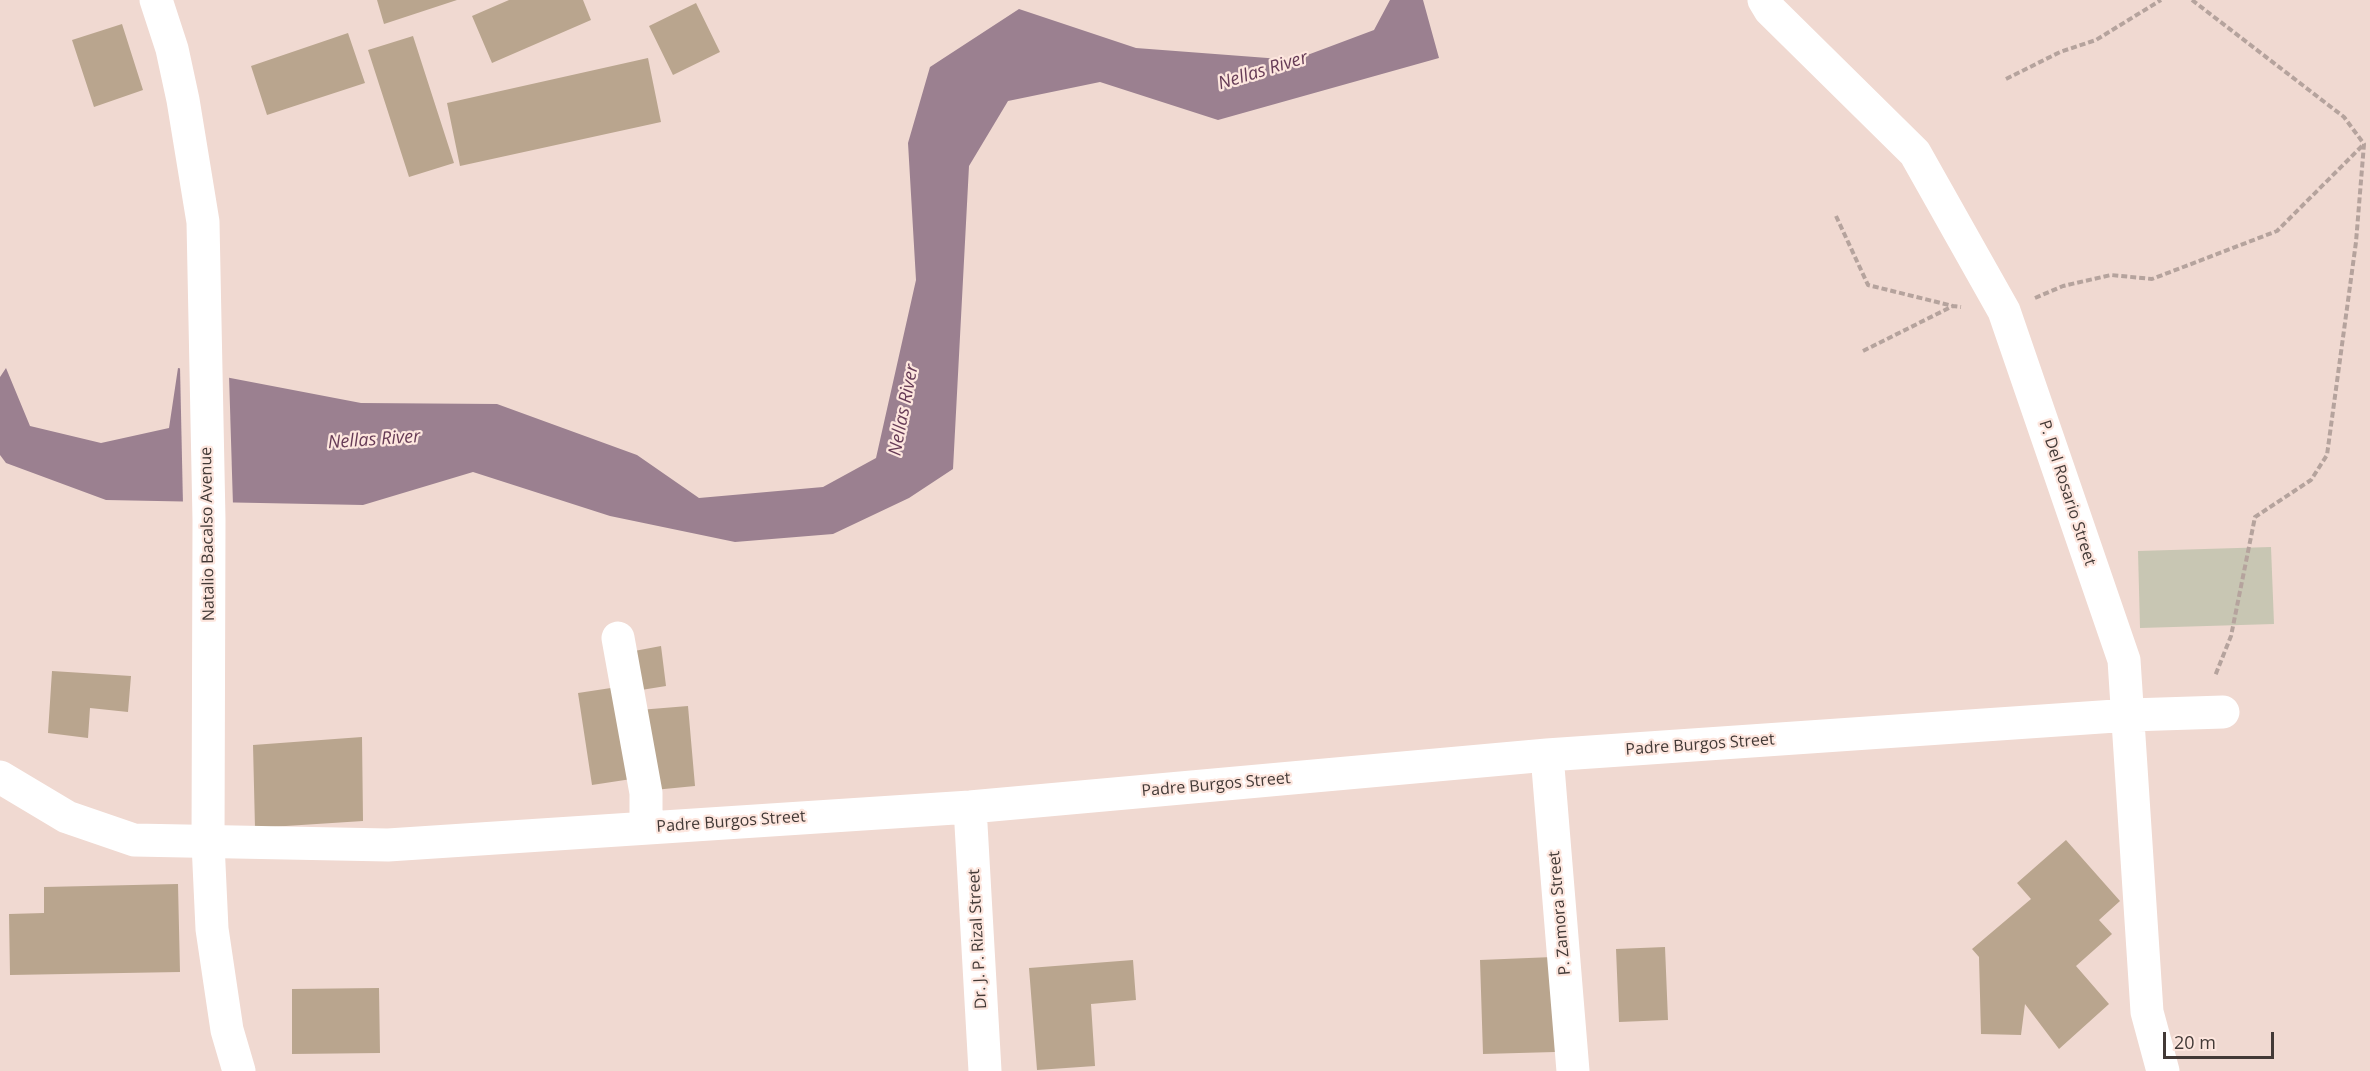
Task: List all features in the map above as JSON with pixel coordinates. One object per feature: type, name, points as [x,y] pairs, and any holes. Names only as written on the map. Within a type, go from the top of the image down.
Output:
[{"type":"main road","name":"Natalio Bacalso Avenue","points":[[156,0],[172,49],[179,80],[203,222],[209,520],[208,843],[214,951],[227,1030],[239,1071]]},
{"type":"main road","name":"P. Del Rosario Street","points":[[1764,0],[1770,10],[1915,153],[2004,310],[2124,660],[2130,715],[2147,1012],[2163,1071]]},
{"type":"main road","points":[[618,638],[646,793],[646,828]]},
{"type":"main road","name":"Padre Burgos Street","points":[[0,777],[67,817],[134,840],[208,843],[388,844],[970,807],[1547,755],[2130,715],[2211,712]]},
{"type":"main road","name":"P. Zamora Street","points":[[1547,755],[1573,1071]]},
{"type":"main road","name":"Dr. J. P. Rizal Street","points":[[970,807],[985,1071]]},
{"type":"path","points":[[2006,79],[2060,52],[2096,40],[2161,0]]},
{"type":"path","points":[[2192,0],[2344,117],[2364,144],[2356,242],[2327,454],[2311,480],[2255,517],[2231,636],[2211,712]]},
{"type":"path","points":[[2111,275],[2152,279],[2277,231],[2364,144]]},
{"type":"path","points":[[1836,216],[1868,285],[1953,306]]},
{"type":"shaded area","points":[[2271,547],[2274,624],[2140,628],[2138,551]]},
{"type":"water","name":"Nellas River","points":[[1390,0],[1423,0],[1439,58],[1218,120],[1100,82],[1008,101],[969,166],[953,469],[909,498],[833,534],[735,542],[610,516],[473,472],[363,505],[106,500],[6,463],[0,455],[0,377],[6,368],[30,426],[101,443],[169,428],[178,368],[361,403],[497,404],[637,455],[699,498],[823,487],[876,458],[916,280],[908,143],[930,67],[1019,9],[1136,48],[1294,60],[1374,30]]},
{"type":"pier","points":[[180,366],[229,375],[233,506],[183,505]]},
{"type":"building","points":[[377,0],[457,0],[384,24]]},
{"type":"building","points":[[509,0],[583,0],[591,20],[492,63],[472,16]]},
{"type":"building","points":[[696,3],[720,52],[673,75],[649,26]]},
{"type":"building","points":[[122,24],[143,90],[94,107],[72,40]]},
{"type":"building","points":[[348,33],[365,83],[267,115],[251,66]]},
{"type":"building","points":[[413,36],[454,163],[409,177],[368,50]]},
{"type":"building","points":[[648,58],[661,122],[460,166],[447,103]]},
{"type":"building","points":[[661,646],[666,686],[635,691],[629,652]]},
{"type":"building","points":[[52,671],[131,676],[128,712],[90,708],[88,738],[48,733]]},
{"type":"building","points":[[624,686],[638,778],[592,785],[578,693]]},
{"type":"building","points":[[688,706],[695,786],[654,790],[639,710]]},
{"type":"building","points":[[362,737],[363,821],[255,828],[253,745]]},
{"type":"building","points":[[2066,840],[2120,901],[2099,920],[2112,934],[2076,966],[2109,1004],[2059,1049],[2025,1004],[2021,1035],[1981,1034],[1979,957],[1972,949],[2031,899],[2017,883]]},
{"type":"building","points":[[178,884],[180,972],[10,975],[9,914],[44,913],[44,887]]},
{"type":"building","points":[[1665,947],[1668,1020],[1619,1022],[1616,949]]},
{"type":"building","points":[[1553,957],[1555,1052],[1483,1054],[1480,960]]},
{"type":"building","points":[[1133,960],[1136,1000],[1091,1004],[1095,1066],[1037,1070],[1029,968]]},
{"type":"building","points":[[379,988],[380,1053],[292,1054],[292,989]]}]
